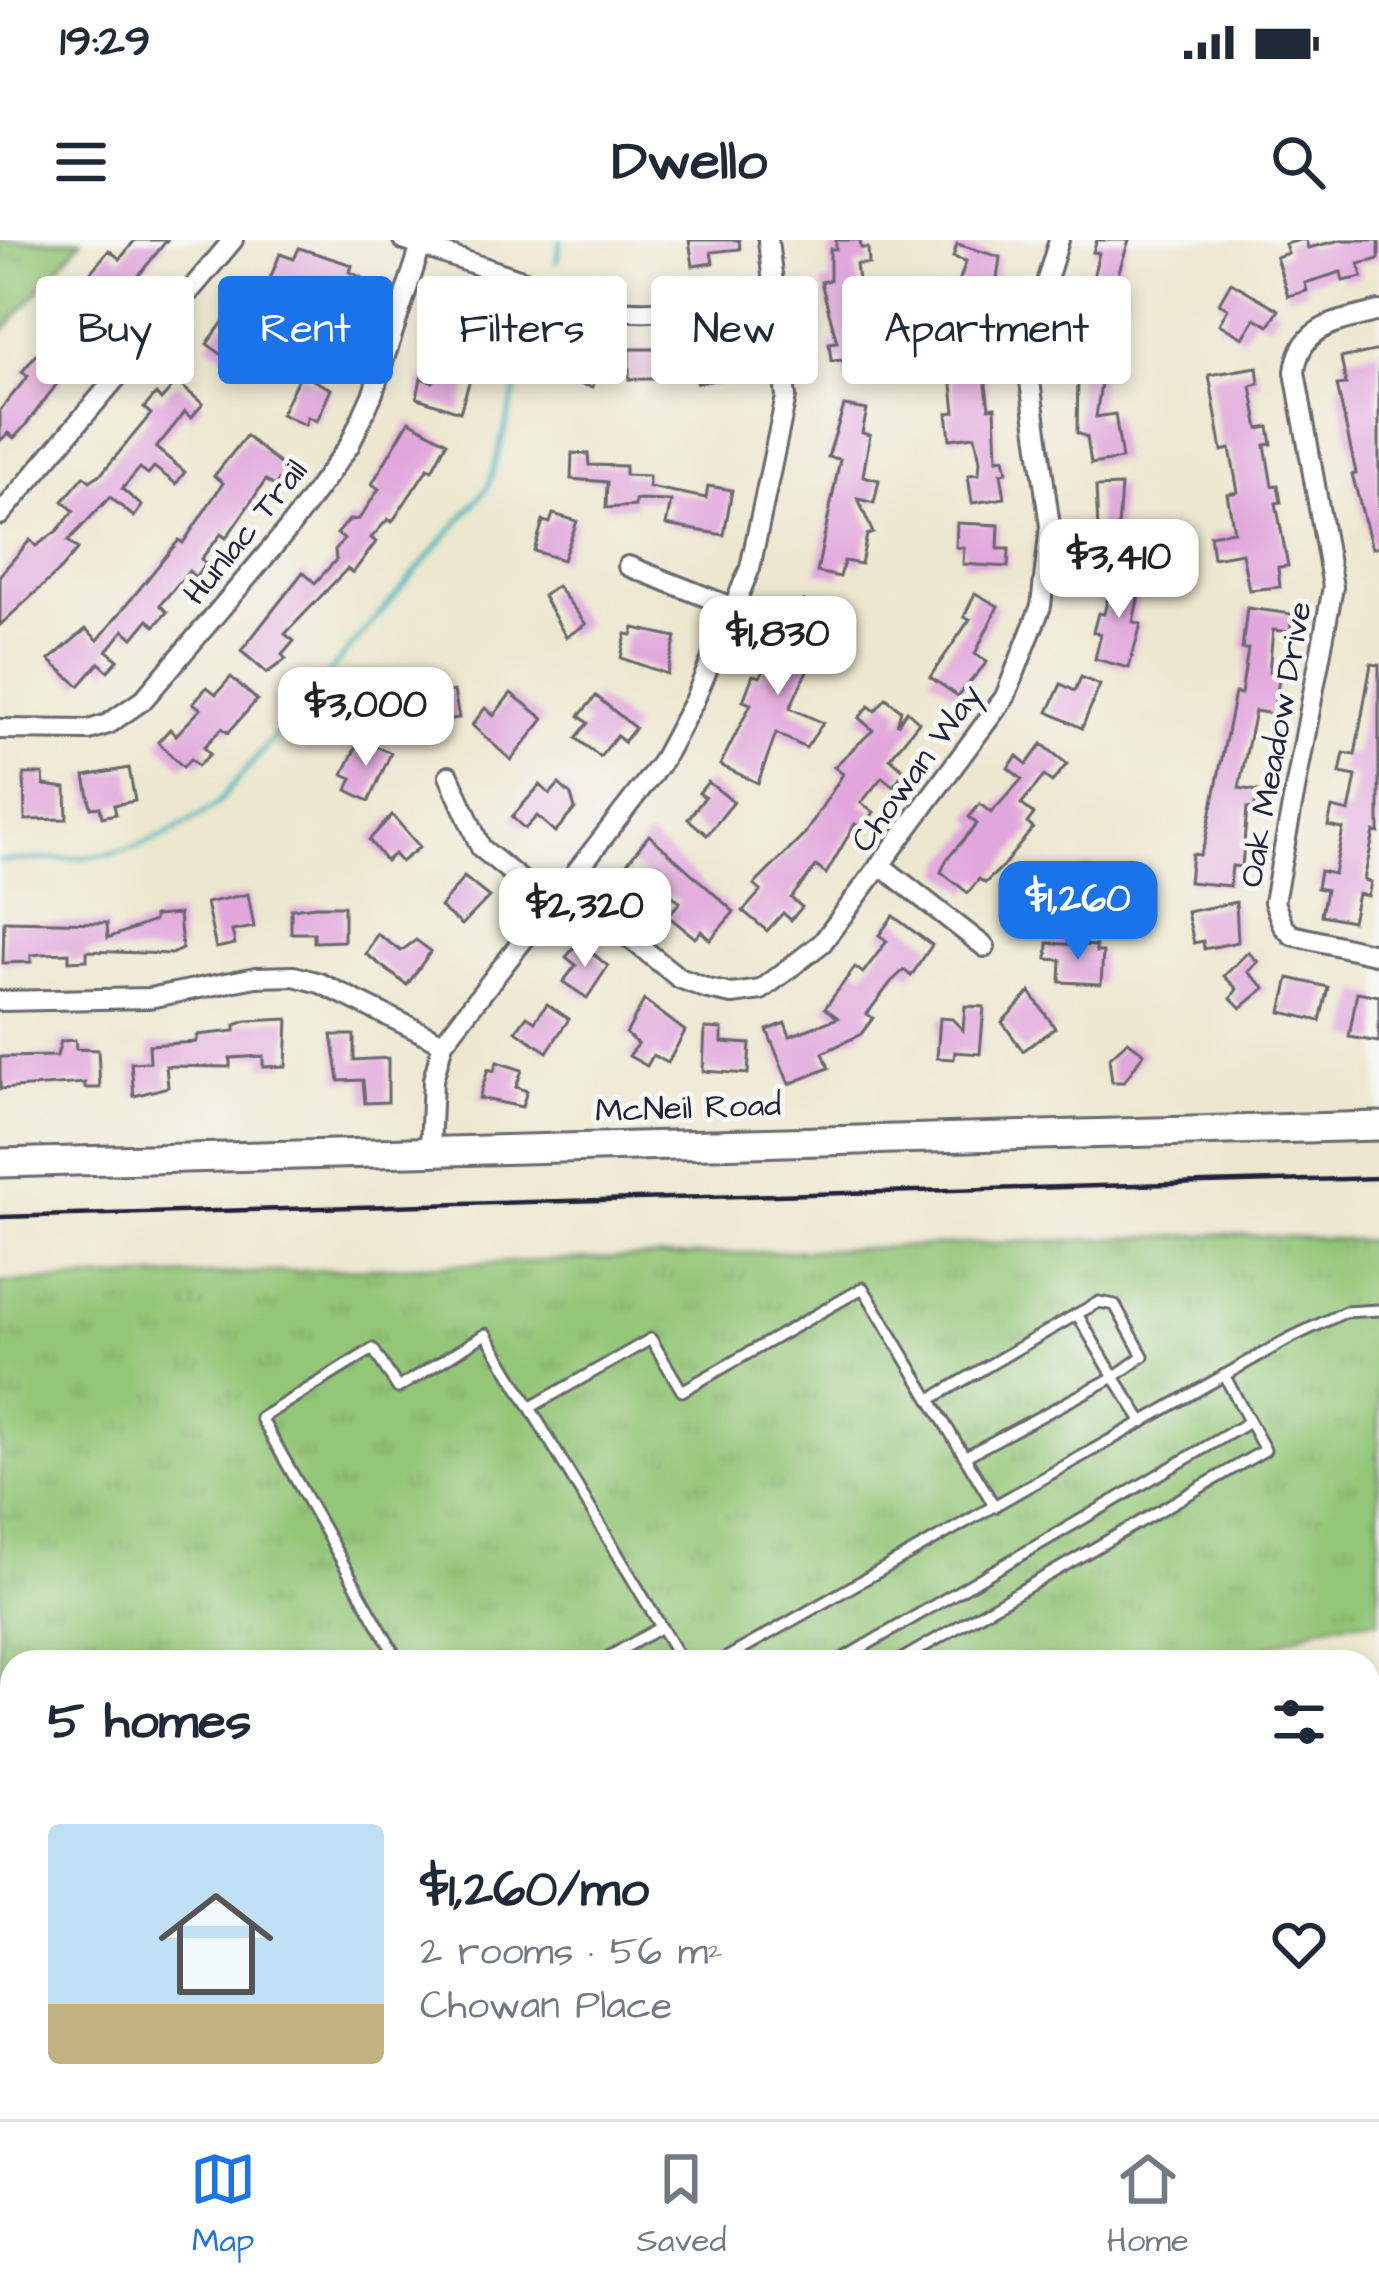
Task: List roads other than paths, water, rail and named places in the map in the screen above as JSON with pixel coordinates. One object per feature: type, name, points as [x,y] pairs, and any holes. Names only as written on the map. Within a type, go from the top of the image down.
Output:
[{"type":"main road","name":"McNeil Road","points":[[0,1163],[1379,1126]]},
{"type":"street","points":[[0,515],[233,240]]},
{"type":"street","points":[[768,240],[772,276]]},
{"type":"street","name":"Chowan Way","points":[[563,884],[679,977],[732,994],[761,990],[799,965],[880,866],[1005,697],[1041,606],[1050,526],[1028,367],[1032,329],[1059,240]]},
{"type":"street","points":[[416,242],[605,308],[651,313]]},
{"type":"street","name":"Hunlac Trail","points":[[0,729],[89,730],[127,714],[143,700],[289,528],[349,446],[416,242]]},
{"type":"street","name":"Oak Meadow Drive","points":[[1379,311],[1315,330],[1297,356],[1295,372],[1333,587],[1274,902],[1283,926],[1301,939],[1379,955]]},
{"type":"street","points":[[430,1150],[433,1080],[442,1043],[548,902],[661,764],[694,701],[758,542],[784,427],[786,384]]},
{"type":"street","points":[[628,566],[730,606]]},
{"type":"street","points":[[449,776],[481,848],[548,902]]},
{"type":"street","points":[[880,866],[985,947]]},
{"type":"street","points":[[0,1001],[149,998],[256,977],[294,976],[320,983],[442,1043]]},
{"type":"lane","points":[[531,1407],[651,1339],[682,1391],[863,1288],[995,1507]]},
{"type":"lane","points":[[931,1399],[1099,1302],[1115,1305],[1143,1356],[1114,1377],[966,1456]]},
{"type":"lane","points":[[740,1650],[1224,1376],[1346,1312],[1379,1310]]},
{"type":"lane","points":[[1077,1314],[1143,1422]]},
{"type":"lane","points":[[392,1650],[261,1418],[373,1349],[398,1388],[486,1334],[675,1650]]},
{"type":"lane","points":[[918,1650],[1264,1450],[1224,1376]]},
{"type":"lane","points":[[858,1650],[1249,1422]]},
{"type":"lane","points":[[621,1650],[661,1627]]},
{"type":"waterway","points":[[556,263],[561,240]]},
{"type":"waterway","points":[[0,861],[114,853],[161,837],[217,804],[488,487],[518,384]]},
{"type":"railway","points":[[0,1217],[1379,1178]]}]
